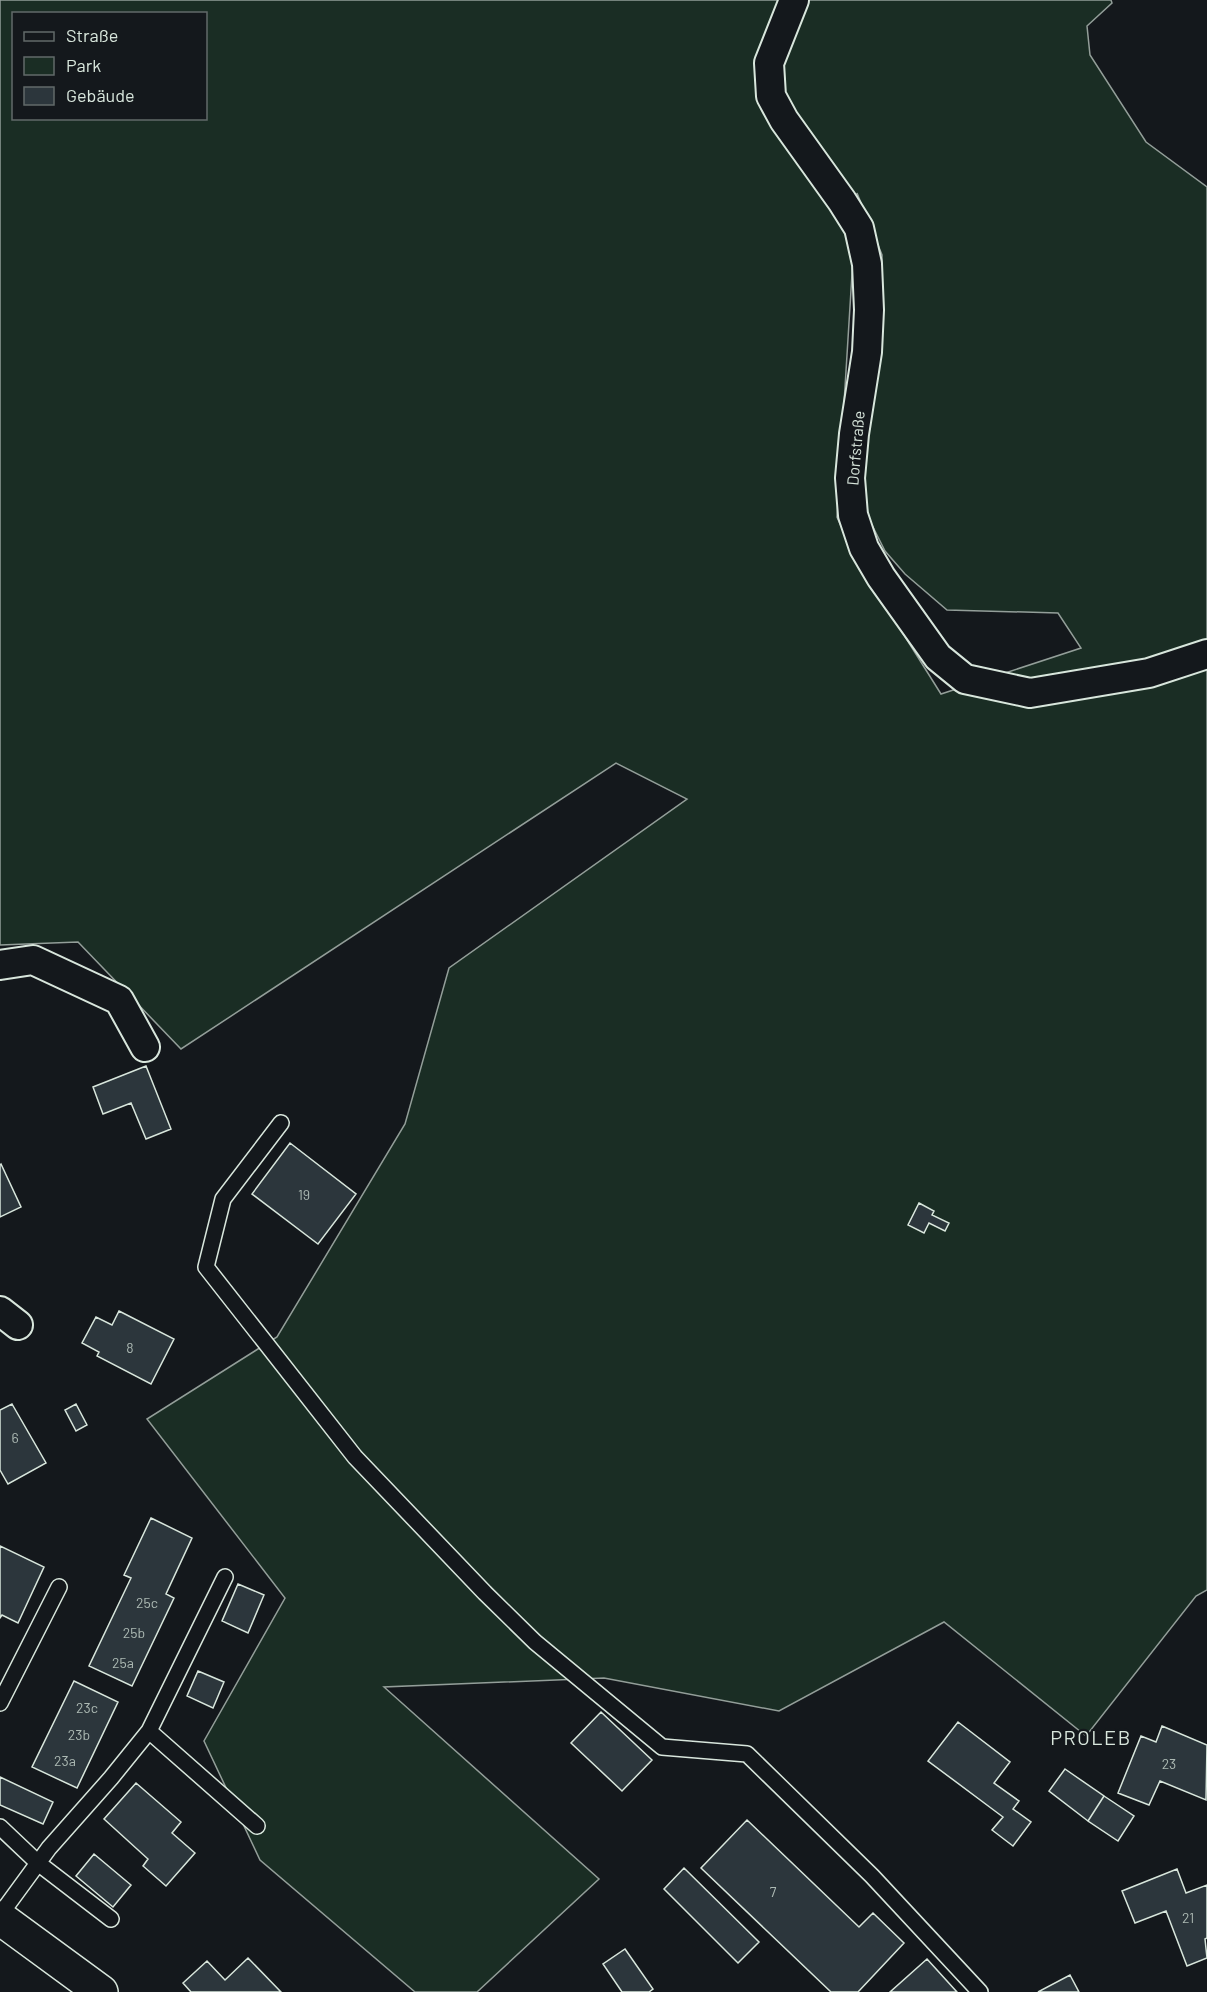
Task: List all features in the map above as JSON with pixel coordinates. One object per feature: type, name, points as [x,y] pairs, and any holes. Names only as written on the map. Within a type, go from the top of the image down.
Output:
[{"type":"main road","points":[[0,1916],[101,1992]]},
{"type":"street","name":"Dorfstraße","points":[[794,0],[769,63],[771,96],[784,120],[859,228],[867,264],[869,310],[867,352],[854,434],[850,478],[853,515],[864,548],[881,577],[938,657],[965,679],[1030,693],[1149,673],[1207,654]]},
{"type":"street","points":[[0,965],[33,960],[119,1000],[145,1047]]},
{"type":"lane","points":[[281,1123],[223,1199],[206,1267],[355,1457],[484,1593],[535,1642],[662,1747],[747,1754],[872,1876],[980,1992]]},
{"type":"lane","points":[[0,1916],[38,1863],[148,1731],[225,1577]]},
{"type":"lane","points":[[0,1703],[59,1587]]},
{"type":"lane","points":[[148,1731],[257,1826]]},
{"type":"lane","points":[[0,1827],[38,1863],[111,1919]]},
{"type":"green space","points":[[0,0],[1111,0],[1112,3],[1087,26],[1090,55],[1146,142],[1207,187],[1207,1590],[1196,1596],[1086,1736],[944,1622],[779,1711],[604,1678],[384,1687],[599,1879],[477,1992],[415,1992],[260,1860],[204,1741],[285,1598],[147,1419],[277,1337],[405,1124],[449,968],[687,799],[616,763],[181,1049],[78,942],[0,945]],"holes":[[[857,193],[882,255],[882,302],[861,486],[870,521],[885,551],[905,574],[947,610],[1058,613],[1081,648],[941,694],[855,557],[837,517]]]},
{"type":"building","points":[[146,1066],[171,1129],[146,1139],[131,1103],[103,1114],[93,1087]]},
{"type":"building","points":[[290,1143],[356,1194],[318,1244],[252,1194]]},
{"type":"building","points":[[0,1165],[21,1207],[0,1217]]},
{"type":"building","points":[[919,1203],[934,1211],[932,1215],[949,1223],[945,1231],[929,1223],[924,1233],[908,1225]]},
{"type":"building","points":[[119,1311],[174,1339],[151,1384],[97,1356],[99,1352],[82,1343],[96,1317],[112,1325]]},
{"type":"building","points":[[12,1404],[46,1463],[8,1484],[0,1470],[0,1410]]},
{"type":"building","points":[[76,1404],[87,1425],[76,1431],[65,1410]]},
{"type":"building","points":[[151,1518],[192,1538],[166,1594],[174,1598],[132,1686],[89,1666],[131,1578],[124,1575]]},
{"type":"building","points":[[0,1546],[44,1567],[18,1623],[2,1615],[0,1618]]},
{"type":"building","points":[[238,1584],[264,1595],[248,1633],[222,1621]]},
{"type":"building","points":[[198,1671],[224,1682],[213,1708],[187,1696]]},
{"type":"building","points":[[74,1681],[118,1702],[77,1788],[32,1767]]},
{"type":"building","points":[[601,1712],[652,1760],[622,1791],[571,1743]]},
{"type":"building","points":[[958,1722],[1010,1762],[994,1783],[1019,1801],[1013,1809],[1031,1822],[1013,1846],[992,1830],[1003,1817],[928,1761]]},
{"type":"building","points":[[1162,1726],[1207,1745],[1206,1800],[1160,1781],[1149,1805],[1118,1793],[1141,1736],[1156,1742]]},
{"type":"building","points":[[1065,1769],[1104,1796],[1088,1821],[1049,1791]]},
{"type":"building","points":[[0,1777],[53,1802],[43,1824],[0,1805]]},
{"type":"building","points":[[136,1783],[181,1822],[172,1833],[195,1853],[166,1886],[143,1866],[148,1859],[104,1819]]},
{"type":"building","points":[[1104,1796],[1134,1816],[1118,1841],[1088,1821]]},
{"type":"building","points":[[747,1820],[859,1927],[873,1913],[904,1943],[858,1992],[831,1992],[701,1868]]},
{"type":"building","points":[[94,1854],[131,1885],[113,1907],[76,1876]]},
{"type":"building","points":[[684,1868],[759,1942],[738,1963],[664,1889]]},
{"type":"building","points":[[1177,1869],[1186,1893],[1207,1885],[1207,1938],[1205,1939],[1207,1958],[1187,1966],[1166,1911],[1135,1923],[1122,1891]]},
{"type":"building","points":[[625,1949],[653,1989],[649,1992],[622,1992],[603,1964]]},
{"type":"building","points":[[248,1958],[281,1992],[191,1992],[183,1983],[207,1961],[225,1980]]},
{"type":"building","points":[[927,1959],[957,1992],[890,1992]]},
{"type":"building","points":[[1070,1975],[1079,1992],[1038,1992]]},
{"type":"district","name":"PROLEB","points":[[1091,1737]]}]
